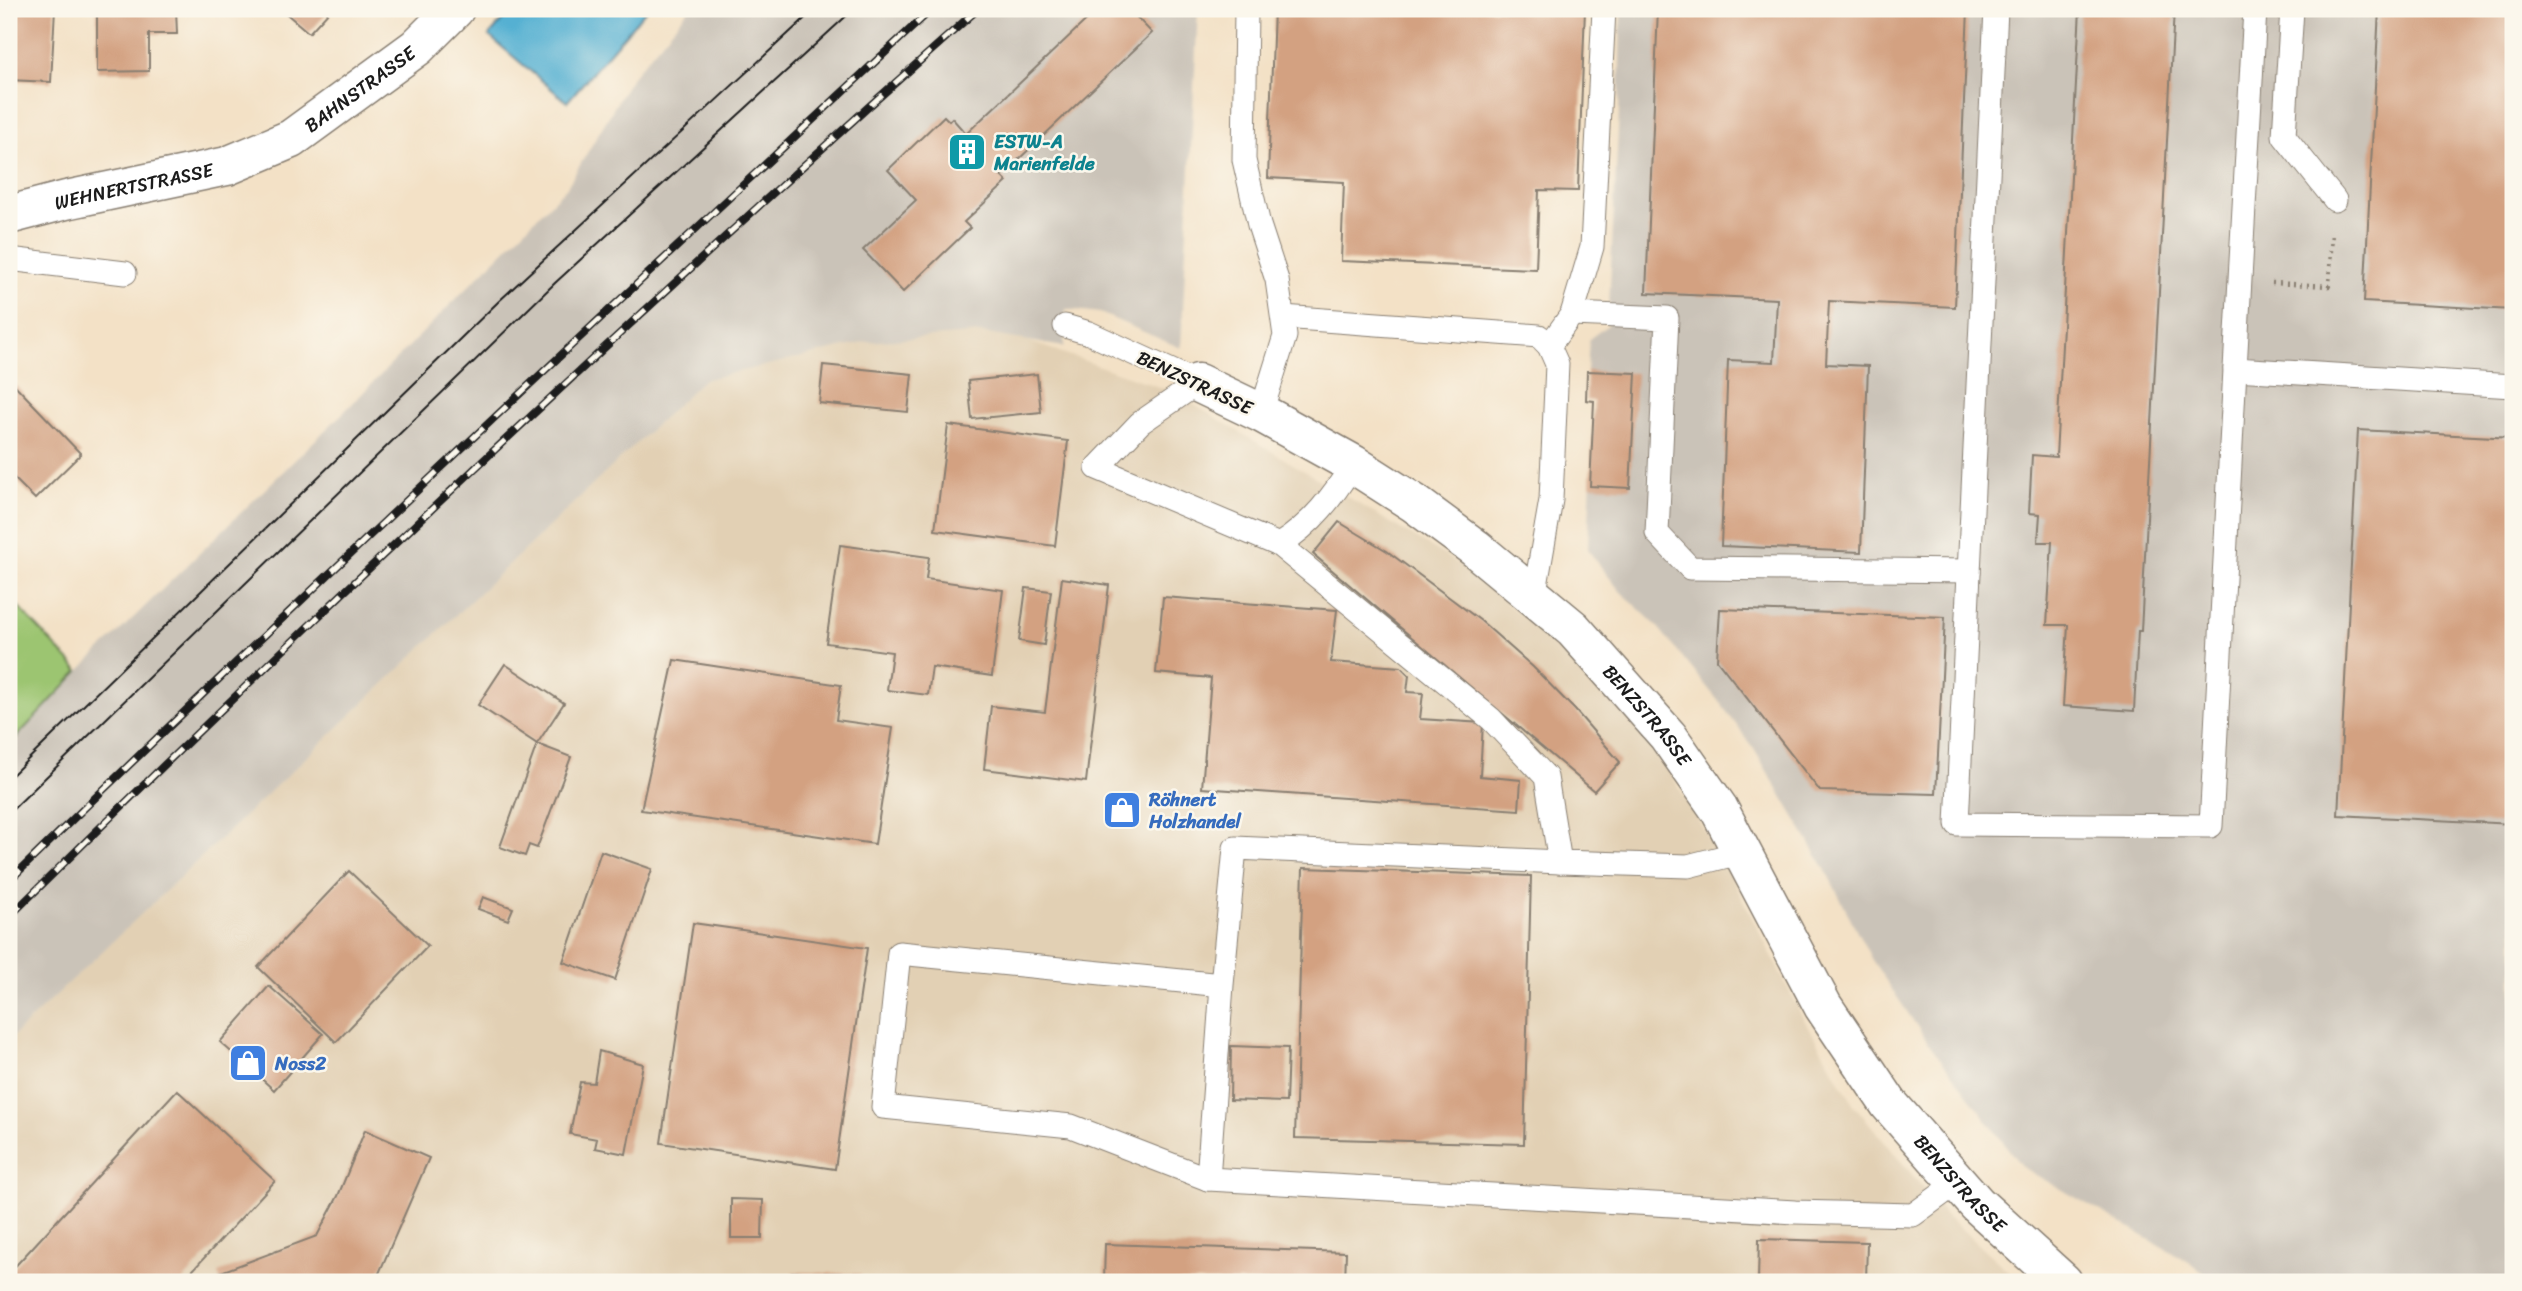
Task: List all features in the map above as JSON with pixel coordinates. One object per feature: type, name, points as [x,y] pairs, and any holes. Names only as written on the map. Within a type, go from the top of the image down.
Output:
[{"type":"street","name":"BAHNSTRASSE","points":[[256,155],[291,139],[352,96],[417,47],[454,9]]},
{"type":"street","name":"WEHNERTSTRASSE","points":[[9,215],[66,200],[227,166],[256,155]]},
{"type":"street","name":"BENZSTRASSE","points":[[1198,383],[1261,413],[1353,464],[1424,510],[1475,548],[1573,629],[1668,736],[1719,809],[1823,1006],[1889,1104],[1977,1203],[2063,1282]]},
{"type":"lane","points":[[1246,9],[1244,160],[1259,225],[1276,279],[1285,336],[1261,413]]},
{"type":"lane","points":[[1549,346],[1572,314],[1592,247],[1604,9]]},
{"type":"lane","points":[[1996,9],[1957,824],[2211,826],[2255,9]]},
{"type":"lane","points":[[2292,9],[2284,136],[2335,200]]},
{"type":"lane","points":[[9,259],[125,274]]},
{"type":"lane","points":[[1572,314],[1667,318],[1657,533],[1690,568],[1969,571]]},
{"type":"lane","points":[[1283,317],[1539,337],[1549,346],[1557,364],[1551,500],[1534,597]]},
{"type":"lane","name":"BENZSTRASSE","points":[[1065,326],[1088,333],[1198,383]]},
{"type":"lane","points":[[2235,369],[2513,386]]},
{"type":"lane","points":[[1198,383],[1140,423],[1097,468],[1279,545],[1492,719],[1546,776],[1560,862]]},
{"type":"lane","points":[[1279,545],[1297,534],[1320,512],[1353,464]]},
{"type":"lane","points":[[1208,1179],[1235,848],[1688,866],[1743,852]]},
{"type":"lane","points":[[1222,985],[899,953],[883,1107],[1071,1126],[1208,1179],[1795,1212],[1913,1215],[1958,1182]]},
{"type":"path","points":[[2272,283],[2329,286],[2335,200]]},
{"type":"shaded area","points":[[689,9],[1198,9],[1181,348],[1100,313],[1066,309],[1064,347],[982,333],[866,342],[703,380],[9,1040],[9,745],[79,671],[343,413],[567,187],[632,77]]},
{"type":"shaded area","points":[[1621,9],[2513,9],[2513,1282],[2216,1282],[2189,1262],[2022,1167],[1927,1041],[1872,960],[1824,867],[1754,749],[1657,626],[1620,591],[1588,550],[1594,401],[1586,400],[1587,371],[1589,339],[1608,325],[1619,112]]},
{"type":"shaded area","name":"Röhnert Holzhandel","points":[[977,323],[1173,392],[1464,567],[1557,646],[1656,749],[1728,870],[1802,1016],[1854,1105],[1946,1215],[2020,1282],[9,1282],[9,1040],[703,380],[800,350]]},
{"type":"green space","points":[[9,597],[79,671],[9,745]]},
{"type":"water","points":[[512,9],[647,9],[567,102],[489,36]]},
{"type":"building","points":[[9,9],[55,9],[51,82],[9,80]]},
{"type":"building","points":[[97,9],[176,9],[177,34],[149,34],[149,71],[97,72]]},
{"type":"building","points":[[281,9],[331,9],[309,33]]},
{"type":"building","name":"ESTW-A Marienfelde","points":[[1098,9],[1129,9],[1152,33],[1001,176],[1007,182],[964,222],[970,228],[903,292],[863,250],[916,200],[888,170],[944,116],[949,121],[952,118],[966,134]]},
{"type":"building","points":[[1274,9],[1585,9],[1578,191],[1539,190],[1536,269],[1341,261],[1344,182],[1268,178]]},
{"type":"building","points":[[1658,9],[1968,9],[1955,307],[1829,301],[1826,364],[1868,366],[1861,552],[1721,546],[1728,360],[1774,362],[1777,299],[1646,293]]},
{"type":"building","points":[[2080,9],[2174,9],[2141,631],[2138,631],[2134,711],[2063,706],[2068,625],[2047,625],[2052,542],[2038,542],[2040,514],[2029,513],[2032,455],[2056,457]]},
{"type":"building","points":[[2379,9],[2513,9],[2513,310],[2364,302]]},
{"type":"building","points":[[823,365],[912,374],[908,412],[819,403]]},
{"type":"building","points":[[1587,371],[1636,373],[1630,488],[1590,486],[1594,401],[1586,400]]},
{"type":"building","points":[[1037,374],[1041,412],[972,419],[968,381]]},
{"type":"building","points":[[9,379],[81,454],[35,499],[9,473]]},
{"type":"building","points":[[948,425],[1068,441],[1055,546],[935,530]]},
{"type":"building","points":[[2358,430],[2513,438],[2513,824],[2338,815]]},
{"type":"building","points":[[1339,522],[1387,551],[1481,621],[1533,667],[1575,710],[1620,762],[1594,791],[1313,554]]},
{"type":"building","points":[[840,545],[929,557],[926,579],[1003,590],[992,676],[932,667],[928,695],[887,690],[892,652],[826,643]]},
{"type":"building","points":[[1062,578],[1109,585],[1086,782],[984,769],[991,706],[1045,712]]},
{"type":"building","points":[[1026,588],[1051,591],[1044,645],[1019,641]]},
{"type":"building","points":[[1163,597],[1337,610],[1331,662],[1401,667],[1409,675],[1407,692],[1423,693],[1420,719],[1483,723],[1480,776],[1521,780],[1519,810],[1202,788],[1211,678],[1156,673]]},
{"type":"building","points":[[1720,609],[1945,617],[1936,794],[1820,791],[1717,660]]},
{"type":"building","points":[[674,660],[841,685],[836,720],[893,728],[875,844],[641,810]]},
{"type":"building","points":[[505,664],[564,703],[537,744],[478,705]]},
{"type":"building","points":[[537,744],[571,757],[537,848],[529,845],[525,856],[500,847]]},
{"type":"building","points":[[601,851],[652,869],[615,980],[563,962]]},
{"type":"building","points":[[1303,868],[1531,876],[1524,1144],[1295,1138]]},
{"type":"building","points":[[349,871],[428,946],[336,1042],[258,967]]},
{"type":"building","points":[[483,897],[513,908],[508,920],[478,909]]},
{"type":"building","points":[[693,923],[867,948],[835,1169],[661,1143]]},
{"type":"building","points":[[269,986],[323,1034],[274,1090],[220,1042]]},
{"type":"building","points":[[1231,1046],[1288,1048],[1286,1102],[1230,1100]]},
{"type":"building","points":[[599,1051],[643,1064],[626,1154],[595,1148],[597,1139],[570,1134],[580,1082],[594,1083]]},
{"type":"building","points":[[177,1090],[275,1181],[182,1282],[9,1282],[9,1273]]},
{"type":"building","points":[[365,1130],[429,1158],[377,1278],[366,1282],[221,1282],[218,1273],[317,1236],[338,1196]]},
{"type":"building","points":[[731,1199],[763,1200],[762,1238],[731,1238]]},
{"type":"building","points":[[1759,1239],[1867,1242],[1866,1282],[1758,1282]]},
{"type":"building","points":[[1105,1244],[1346,1252],[1345,1282],[1104,1282]]},
{"type":"building","points":[[792,1272],[861,1274],[861,1282],[792,1282]]},
{"type":"tram line","points":[[9,778],[498,302],[815,9]]},
{"type":"tram line","points":[[9,813],[555,283],[854,9]]},
{"type":"railway","points":[[9,881],[468,442],[932,9]]},
{"type":"railway","points":[[9,917],[247,685],[609,343],[978,9]]},
{"type":"place","name":"ESTW-A Marienfelde","points":[[967,152]]},
{"type":"place","name":"Röhnert Holzhandel","points":[[1122,810]]},
{"type":"place","name":"Noss2","points":[[248,1063]]}]
